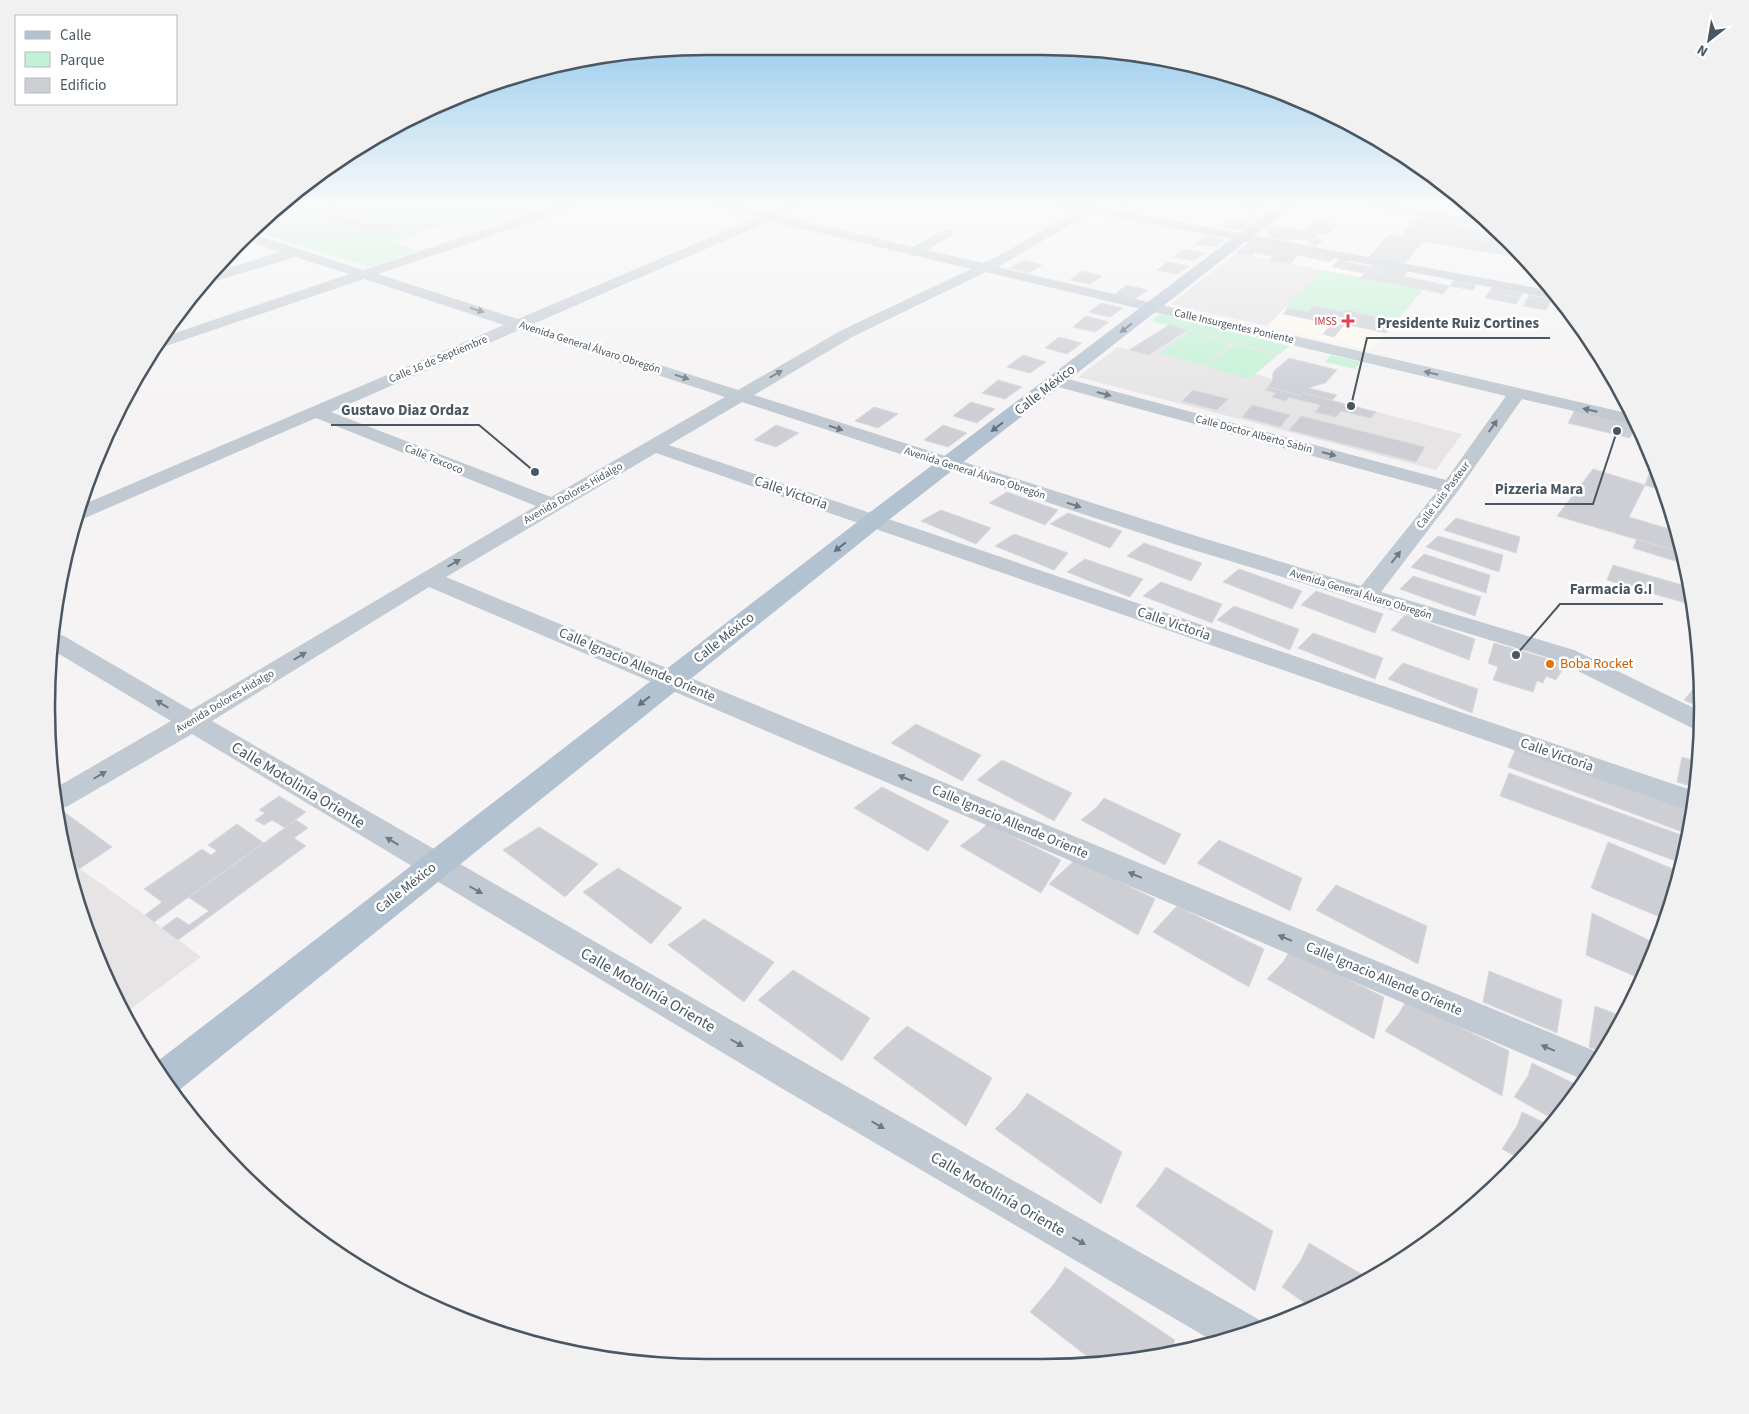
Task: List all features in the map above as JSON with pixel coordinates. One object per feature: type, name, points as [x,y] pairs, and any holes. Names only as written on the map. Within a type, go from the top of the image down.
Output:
[{"type":"main road","name":"Calle México","points":[[169,1075],[671,679],[1200,270]]},
{"type":"street","points":[[218,276],[237,270]]},
{"type":"street","name":"Avenida General Álvaro Obregón","points":[[351,270],[948,465],[1185,540],[1565,655],[1694,718]]},
{"type":"street","points":[[168,340],[376,270]]},
{"type":"street","name":"Calle 16 de Septiembre","points":[[86,511],[647,270]]},
{"type":"street","name":"Avenida Dolores Hidalgo","points":[[62,797],[192,722],[428,578],[848,333],[981,270]]},
{"type":"street","name":"Calle Insurgentes Poniente","points":[[994,270],[1627,419]]},
{"type":"street","points":[[1422,270],[1546,294]]},
{"type":"street","name":"Calle Doctor Alberto Sabin","points":[[1057,381],[1451,487]]},
{"type":"street","name":"Calle Luis Pasteur","points":[[1366,595],[1451,487],[1517,393]]},
{"type":"street","name":"Calle Texcoco","points":[[316,412],[552,506]]},
{"type":"street","name":"Calle Victoria","points":[[653,446],[1687,799]]},
{"type":"street","name":"Calle Ignacio Allende Oriente","points":[[428,578],[1587,1064]]},
{"type":"street","name":"Calle Motolinía Oriente","points":[[58,643],[434,866],[1001,1197],[1236,1329]]},
{"type":"shaded area","points":[[1214,270],[1323,270],[1267,326],[1171,304]]},
{"type":"shaded area","points":[[1320,270],[1367,270],[1360,278]]},
{"type":"shaded area","points":[[1305,288],[1406,309],[1370,350],[1267,326]]},
{"type":"shaded area","points":[[1160,314],[1289,346],[1255,374],[1273,379],[1268,387],[1303,393],[1462,434],[1436,470],[1078,377],[1118,347],[1149,355],[1187,330],[1151,321]]},
{"type":"shaded area","points":[[75,865],[145,915],[201,957],[130,1010],[105,957],[90,917]]},
{"type":"green space","points":[[1323,270],[1423,290],[1391,327],[1377,324],[1382,318],[1346,310],[1344,312],[1314,306],[1308,312],[1285,307]]},
{"type":"green space","points":[[1160,314],[1289,346],[1280,354],[1151,321]]},
{"type":"green space","points":[[1189,332],[1231,343],[1202,365],[1159,353]]},
{"type":"green space","points":[[1234,344],[1277,355],[1249,379],[1204,366]]},
{"type":"green space","points":[[1331,355],[1360,362],[1355,369],[1325,362]]},
{"type":"building","points":[[1018,270],[1034,270],[1029,273]]},
{"type":"building","points":[[1157,270],[1184,270],[1178,274]]},
{"type":"building","points":[[1347,270],[1368,270],[1364,273]]},
{"type":"building","points":[[1367,270],[1380,270],[1372,280],[1360,278]]},
{"type":"building","points":[[1380,270],[1394,270],[1384,282],[1372,280]]},
{"type":"building","points":[[1394,270],[1408,271],[1397,285],[1384,282]]},
{"type":"building","points":[[1082,271],[1102,276],[1090,284],[1070,280]]},
{"type":"building","points":[[1403,276],[1432,282],[1425,290],[1397,285]]},
{"type":"building","points":[[1454,280],[1465,282],[1461,288],[1450,286]]},
{"type":"building","points":[[1431,282],[1449,286],[1443,294],[1425,290]]},
{"type":"building","points":[[1465,282],[1476,285],[1473,290],[1461,288]]},
{"type":"building","points":[[1126,285],[1148,290],[1135,299],[1114,295]]},
{"type":"building","points":[[1492,287],[1522,293],[1516,304],[1485,298]]},
{"type":"building","points":[[1503,290],[1522,293],[1520,298],[1501,294]]},
{"type":"building","points":[[1529,295],[1551,300],[1546,310],[1523,306]]},
{"type":"building","points":[[1101,303],[1123,308],[1110,317],[1089,312]]},
{"type":"building","name":"IMSS","points":[[1314,306],[1344,312],[1346,310],[1382,318],[1377,324],[1391,327],[1386,333],[1345,324],[1334,337],[1323,334],[1332,324],[1283,314],[1288,308],[1308,312]]},
{"type":"building","points":[[1086,316],[1109,322],[1095,332],[1073,327]]},
{"type":"building","points":[[1169,325],[1187,330],[1149,355],[1129,350]]},
{"type":"building","points":[[1059,337],[1082,343],[1067,354],[1045,348]]},
{"type":"building","points":[[1023,355],[1046,362],[1030,373],[1007,367]]},
{"type":"building","points":[[1289,358],[1337,370],[1325,383],[1308,388],[1337,395],[1332,400],[1303,393],[1301,396],[1268,387],[1273,379],[1272,375],[1275,370]]},
{"type":"building","points":[[998,380],[1022,387],[1005,399],[982,393]]},
{"type":"building","points":[[1268,387],[1301,396],[1303,393],[1376,412],[1371,418],[1341,411],[1336,417],[1315,412],[1321,405],[1289,397],[1286,401],[1272,397],[1276,393],[1265,390]]},
{"type":"building","points":[[1193,390],[1228,399],[1217,410],[1182,401]]},
{"type":"building","points":[[971,402],[995,409],[977,423],[953,416]]},
{"type":"building","points":[[1252,405],[1290,415],[1280,427],[1242,417]]},
{"type":"building","points":[[874,407],[898,414],[878,428],[855,421]]},
{"type":"building","points":[[1575,410],[1628,422],[1633,432],[1630,438],[1568,423]]},
{"type":"building","points":[[1301,416],[1425,447],[1416,462],[1289,430]]},
{"type":"building","points":[[776,425],[799,433],[776,447],[754,440]]},
{"type":"building","points":[[943,425],[967,433],[948,447],[924,440]]},
{"type":"building","points":[[1593,469],[1645,485],[1629,517],[1669,529],[1675,551],[1557,516]]},
{"type":"building","points":[[1650,472],[1656,489],[1645,485]]},
{"type":"building","points":[[1007,492],[1058,510],[1045,525],[989,503]]},
{"type":"building","points":[[941,510],[991,528],[976,544],[921,521]]},
{"type":"building","points":[[1068,513],[1122,531],[1110,548],[1050,524]]},
{"type":"building","points":[[1456,518],[1520,537],[1516,553],[1444,530]]},
{"type":"building","points":[[1014,534],[1068,553],[1054,570],[995,546]]},
{"type":"building","points":[[1438,536],[1503,555],[1499,572],[1426,547]]},
{"type":"building","points":[[1637,539],[1675,550],[1677,562],[1633,548]]},
{"type":"building","points":[[1144,543],[1202,563],[1191,581],[1127,556]]},
{"type":"building","points":[[1424,554],[1490,575],[1486,593],[1411,567]]},
{"type":"building","points":[[1085,559],[1143,579],[1130,597],[1067,572]]},
{"type":"building","points":[[1613,565],[1682,585],[1685,603],[1607,580]]},
{"type":"building","points":[[1239,569],[1302,591],[1292,609],[1223,582]]},
{"type":"building","points":[[1413,576],[1481,597],[1475,616],[1400,589]]},
{"type":"building","points":[[1161,582],[1222,604],[1212,623],[1143,596]]},
{"type":"building","points":[[1316,591],[1383,614],[1375,633],[1301,605]]},
{"type":"building","points":[[1234,606],[1299,629],[1290,650],[1217,620]]},
{"type":"building","points":[[1405,615],[1475,639],[1469,660],[1391,630]]},
{"type":"building","points":[[1313,633],[1383,658],[1375,679],[1298,648]]},
{"type":"building","points":[[1494,643],[1566,664],[1556,680],[1546,676],[1543,683],[1537,681],[1533,692],[1493,680],[1498,667],[1488,663]]},
{"type":"building","points":[[1403,663],[1478,689],[1472,713],[1388,679]]},
{"type":"building","points":[[1694,689],[1694,704],[1684,700]]},
{"type":"building","points":[[916,724],[981,755],[962,781],[891,743]]},
{"type":"building","points":[[1517,745],[1686,804],[1681,832],[1508,767]]},
{"type":"building","points":[[1682,757],[1692,760],[1689,786],[1677,782]]},
{"type":"building","points":[[1002,760],[1072,793],[1054,821],[977,780]]},
{"type":"building","points":[[1509,773],[1681,835],[1675,861],[1500,796]]},
{"type":"building","points":[[882,787],[949,821],[928,851],[854,808]]},
{"type":"building","points":[[279,796],[306,812],[285,828],[272,820],[264,825],[255,820],[265,813],[259,810]]},
{"type":"building","points":[[1104,798],[1181,834],[1165,865],[1081,820],[1097,807]]},
{"type":"building","points":[[64,812],[112,847],[79,869],[75,866]]},
{"type":"building","points":[[296,820],[308,828],[294,838],[306,846],[178,940],[162,928],[177,917],[189,925],[209,911],[188,897]]},
{"type":"building","points":[[237,824],[264,843],[154,922],[145,915],[162,902],[144,889],[202,849],[211,855],[217,851],[208,845]]},
{"type":"building","points":[[987,824],[1061,860],[1041,893],[960,846]]},
{"type":"building","points":[[539,827],[598,864],[565,897],[503,850]]},
{"type":"building","points":[[1219,840],[1302,878],[1290,911],[1197,863]]},
{"type":"building","points":[[1608,842],[1673,869],[1675,861],[1672,876],[1659,917],[1591,888]]},
{"type":"building","points":[[1075,860],[1155,899],[1138,935],[1049,884]]},
{"type":"building","points":[[618,868],[682,908],[651,944],[583,892]]},
{"type":"building","points":[[1336,885],[1427,926],[1418,964],[1316,910]]},
{"type":"building","points":[[1177,906],[1264,949],[1249,987],[1153,932]]},
{"type":"building","points":[[1592,913],[1650,941],[1635,977],[1586,955]]},
{"type":"building","points":[[704,919],[774,962],[744,1002],[668,945]]},
{"type":"building","points":[[1290,951],[1384,997],[1374,1039],[1267,979],[1283,962]]},
{"type":"building","points":[[793,970],[870,1018],[842,1061],[758,1000]]},
{"type":"building","points":[[1489,971],[1562,1000],[1557,1033],[1483,1002]]},
{"type":"building","points":[[1406,1001],[1509,1051],[1502,1096],[1385,1031]]},
{"type":"building","points":[[1595,1006],[1617,1014],[1596,1050],[1589,1047]]},
{"type":"building","points":[[907,1026],[992,1078],[966,1126],[873,1058]]},
{"type":"building","points":[[1532,1063],[1574,1083],[1549,1117],[1514,1097],[1528,1076]]},
{"type":"building","points":[[1027,1093],[1122,1152],[1101,1204],[995,1129],[1017,1107]]},
{"type":"building","points":[[1522,1112],[1544,1123],[1515,1156],[1502,1149],[1517,1126]]},
{"type":"building","points":[[1166,1167],[1273,1231],[1255,1291],[1136,1206]]},
{"type":"building","points":[[1309,1243],[1363,1275],[1305,1303],[1282,1287],[1301,1260]]},
{"type":"building","points":[[1065,1267],[1175,1340],[1173,1345],[1089,1358],[1030,1312],[1054,1284]]},
{"type":"place","name":"IMSS","points":[[1348,321]]},
{"type":"place","name":"Presidente Ruiz Cortines","points":[[1351,406]]},
{"type":"place","name":"Pizzeria Mara","points":[[1617,431]]},
{"type":"place","name":"Gustavo Diaz Ordaz","points":[[535,472]]},
{"type":"place","name":"Farmacia G.I","points":[[1516,655]]},
{"type":"place","name":"Boba Rocket","points":[[1550,664]]}]
